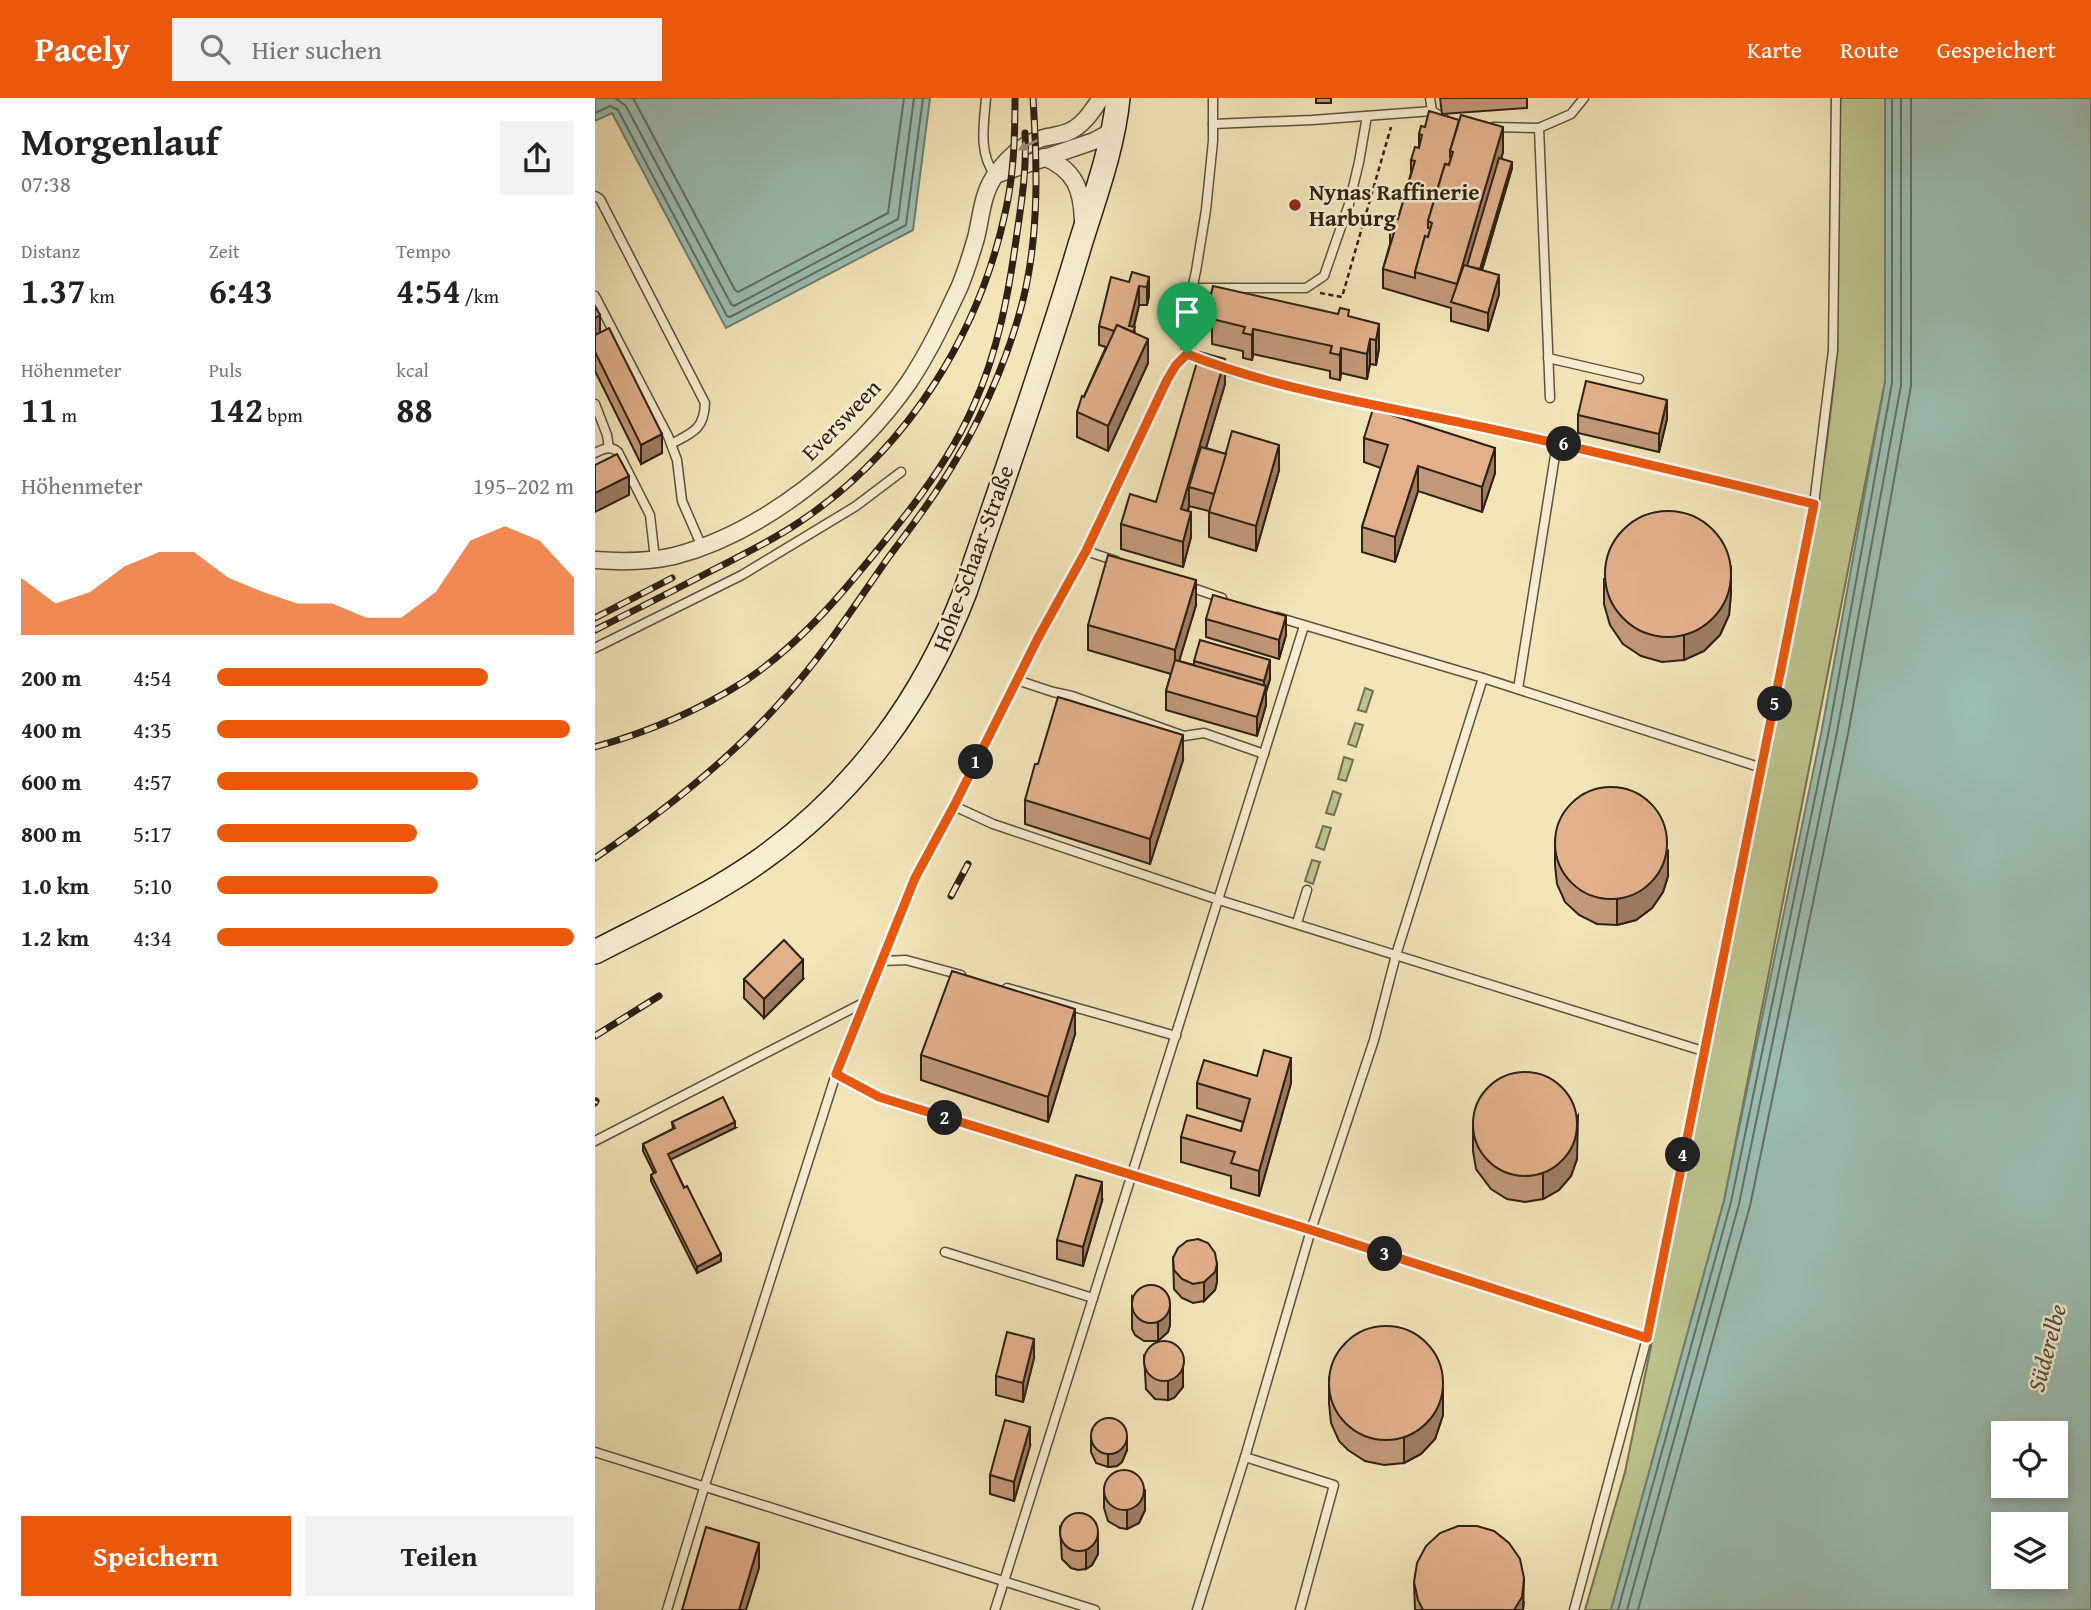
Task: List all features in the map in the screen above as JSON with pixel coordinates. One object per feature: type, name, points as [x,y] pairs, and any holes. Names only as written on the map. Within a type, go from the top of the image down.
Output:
[{"type":"main road","name":"Hohe-Schaar-Straße","points":[[595,952],[728,881],[796,834],[837,796],[895,727],[937,656],[962,601],[1059,315],[1083,234],[1100,150],[1115,124],[1118,98]]},
{"type":"street","name":"Eversween","points":[[595,561],[655,559],[702,547],[734,533],[791,499],[841,459],[873,427],[908,383],[936,338],[962,280],[976,238],[984,201],[995,175],[1014,152],[1025,145],[1070,131],[1087,117],[1101,98]]},
{"type":"street","points":[[1070,131],[1082,134],[1100,150]]},
{"type":"street","points":[[995,175],[1044,157],[1100,150]]},
{"type":"street","points":[[1044,157],[1061,166],[1076,184],[1082,204],[1083,234]]},
{"type":"lane","points":[[986,98],[983,145],[995,175]]},
{"type":"lane","points":[[1187,354],[1183,330],[1207,198],[1213,98]]},
{"type":"lane","points":[[1430,98],[1432,111]]},
{"type":"lane","points":[[1485,127],[1539,128],[1571,114],[1584,98]]},
{"type":"lane","points":[[1574,1610],[1647,1338],[1814,504],[1833,350],[1836,98]]},
{"type":"lane","points":[[1213,124],[1367,117],[1432,111],[1450,121]]},
{"type":"lane","points":[[1192,288],[1306,288],[1324,276],[1349,204],[1367,117]]},
{"type":"lane","points":[[1539,128],[1550,398]]},
{"type":"lane","points":[[595,196],[600,199],[705,403],[705,415],[701,425],[671,444]]},
{"type":"lane","points":[[595,296],[671,444],[677,460],[682,501],[702,547]]},
{"type":"lane","points":[[1187,354],[1198,358]]},
{"type":"lane","points":[[667,1610],[836,1074],[915,878],[1086,551],[1167,380],[1187,354]]},
{"type":"lane","points":[[1548,358],[1639,379]]},
{"type":"lane","points":[[1208,363],[1229,371],[1325,394],[1557,443],[1814,504]]},
{"type":"lane","points":[[595,404],[609,448]]},
{"type":"lane","points":[[1518,689],[1557,443]]},
{"type":"lane","points":[[595,453],[609,448],[618,452],[650,515],[655,559]]},
{"type":"lane","points":[[595,648],[742,575],[856,506],[901,472]]},
{"type":"lane","points":[[1086,551],[1125,564]]},
{"type":"lane","points":[[1176,582],[1227,600]]},
{"type":"lane","points":[[1265,613],[1483,678],[1762,768]]},
{"type":"lane","points":[[995,1610],[1304,626]]},
{"type":"lane","points":[[1196,1610],[1245,1457],[1311,1230],[1374,1040],[1396,955],[1483,678]]},
{"type":"lane","points":[[1017,680],[1072,696],[1184,736],[1204,733],[1264,754]]},
{"type":"lane","points":[[954,806],[993,824],[1219,900],[1703,1051]]},
{"type":"lane","points":[[1297,923],[1307,890]]},
{"type":"lane","points":[[883,961],[907,960],[975,979]]},
{"type":"lane","points":[[1002,987],[1176,1036]]},
{"type":"lane","points":[[595,1141],[865,1002]]},
{"type":"lane","points":[[836,1074],[879,1097],[1311,1230],[1647,1338]]},
{"type":"lane","points":[[944,1252],[1093,1298]]},
{"type":"lane","points":[[595,1452],[1095,1610]]},
{"type":"lane","points":[[1245,1457],[1334,1485],[1300,1610]]},
{"type":"green space","points":[[1839,98],[1885,98],[1885,382],[1724,1201],[1611,1610],[1585,1610],[1625,1472],[1826,449],[1835,375]]},
{"type":"green space","points":[[1365,688],[1373,691],[1366,712],[1358,710]]},
{"type":"green space","points":[[1355,723],[1363,725],[1356,747],[1348,744]]},
{"type":"green space","points":[[1344,757],[1353,760],[1346,781],[1338,779]]},
{"type":"green space","points":[[1333,791],[1341,794],[1334,815],[1326,813]]},
{"type":"green space","points":[[1323,826],[1331,828],[1324,850],[1316,847]]},
{"type":"green space","points":[[1312,860],[1320,862],[1313,884],[1305,881]]},
{"type":"water","points":[[595,98],[930,98],[913,230],[726,328],[612,113],[595,121]]},
{"type":"water","name":"Süderelbe","points":[[1885,98],[2091,98],[2091,1610],[1611,1610],[1724,1201],[1822,729],[1885,382]]},
{"type":"building","points":[[1429,111],[1459,120],[1449,165],[1445,164],[1428,221],[1428,228],[1431,228],[1428,237],[1425,236],[1415,278],[1383,269],[1394,233],[1390,232],[1394,218],[1398,219],[1415,161],[1411,160],[1415,147],[1419,148],[1421,126],[1425,127]]},
{"type":"building","points":[[1461,115],[1503,127],[1457,284],[1415,272],[1425,236],[1428,237],[1432,223],[1428,221],[1445,164],[1449,165],[1453,152],[1450,151]]},
{"type":"building","points":[[1499,158],[1512,162],[1480,269],[1467,266]]},
{"type":"building","points":[[1464,265],[1499,275],[1488,313],[1451,302]]},
{"type":"building","points":[[1132,272],[1149,277],[1147,287],[1139,286],[1129,326],[1135,327],[1133,332],[1117,325],[1114,331],[1099,326],[1111,277],[1129,282]]},
{"type":"building","points":[[1213,286],[1338,314],[1340,308],[1349,310],[1348,316],[1379,324],[1376,340],[1370,339],[1367,354],[1341,348],[1340,355],[1330,353],[1332,346],[1253,329],[1252,335],[1243,333],[1245,327],[1212,319],[1215,304],[1209,302]]},
{"type":"building","points":[[1117,325],[1148,339],[1108,426],[1077,412],[1082,396],[1084,397]]},
{"type":"building","points":[[609,328],[662,434],[641,445],[595,352],[595,335]]},
{"type":"building","points":[[1200,352],[1225,359],[1181,509],[1191,512],[1183,542],[1121,524],[1130,494],[1156,502]]},
{"type":"building","points":[[1586,381],[1667,400],[1659,434],[1578,415]]},
{"type":"building","points":[[1373,409],[1495,448],[1482,487],[1418,466],[1395,537],[1362,527],[1388,445],[1364,438]]},
{"type":"building","points":[[1232,431],[1279,445],[1256,526],[1209,512]]},
{"type":"building","points":[[1201,447],[1226,454],[1214,494],[1189,487]]},
{"type":"building","points":[[617,454],[629,476],[595,493],[595,465]]},
{"type":"building","points":[[1668,511],[1692,516],[1713,529],[1726,550],[1731,574],[1726,598],[1713,619],[1692,632],[1668,637],[1644,632],[1623,619],[1610,598],[1605,574],[1610,550],[1623,529],[1644,516]]},
{"type":"building","points":[[1108,555],[1196,580],[1175,650],[1088,625]]},
{"type":"building","points":[[1213,595],[1286,616],[1279,640],[1206,619]]},
{"type":"building","points":[[1200,640],[1270,660],[1264,681],[1194,661]]},
{"type":"building","points":[[1175,660],[1266,686],[1257,717],[1166,691]]},
{"type":"building","points":[[1058,697],[1183,735],[1150,839],[1025,800]]},
{"type":"building","points":[[1611,787],[1633,791],[1651,803],[1663,821],[1667,843],[1663,865],[1651,883],[1633,895],[1611,899],[1589,895],[1571,883],[1559,865],[1555,843],[1559,821],[1571,803],[1589,791]]},
{"type":"building","points":[[784,940],[803,960],[764,999],[744,979]]},
{"type":"building","points":[[952,971],[1075,1009],[1048,1097],[921,1055]]},
{"type":"building","points":[[1264,1050],[1291,1058],[1259,1171],[1231,1163],[1235,1152],[1181,1137],[1187,1115],[1241,1131],[1250,1099],[1197,1083],[1204,1060],[1257,1076]]},
{"type":"building","points":[[1525,1072],[1545,1076],[1562,1087],[1573,1104],[1577,1124],[1573,1144],[1562,1161],[1545,1172],[1525,1176],[1505,1172],[1488,1161],[1477,1144],[1473,1124],[1477,1104],[1488,1087],[1505,1076]]},
{"type":"building","points":[[723,1097],[735,1122],[668,1154],[721,1254],[697,1267],[651,1175],[656,1172],[643,1144],[675,1128],[672,1122]]},
{"type":"building","points":[[1076,1175],[1102,1182],[1083,1247],[1057,1240]]},
{"type":"building","points":[[1198,1239],[1208,1243],[1215,1253],[1217,1264],[1215,1272],[1204,1282],[1193,1284],[1182,1279],[1174,1270],[1173,1258],[1178,1248],[1187,1241]]},
{"type":"building","points":[[1151,1285],[1165,1290],[1170,1304],[1165,1318],[1151,1323],[1137,1318],[1132,1304],[1137,1290]]},
{"type":"building","points":[[1386,1326],[1408,1331],[1426,1343],[1438,1361],[1443,1383],[1438,1405],[1426,1423],[1408,1435],[1386,1440],[1364,1435],[1346,1423],[1334,1405],[1329,1383],[1334,1361],[1346,1343],[1364,1331]]},
{"type":"building","points":[[1007,1332],[1034,1339],[1023,1383],[996,1376]]},
{"type":"building","points":[[1164,1341],[1178,1347],[1184,1361],[1178,1375],[1164,1381],[1150,1375],[1144,1361],[1150,1347]]},
{"type":"building","points":[[1109,1418],[1122,1423],[1127,1436],[1122,1449],[1109,1454],[1096,1449],[1091,1436],[1096,1423]]},
{"type":"building","points":[[1005,1420],[1030,1427],[1014,1482],[990,1475]]},
{"type":"building","points":[[1124,1470],[1138,1476],[1144,1490],[1138,1504],[1124,1510],[1110,1504],[1104,1490],[1110,1476]]},
{"type":"building","points":[[1079,1513],[1092,1519],[1098,1532],[1092,1545],[1079,1551],[1066,1545],[1060,1532],[1066,1519]]},
{"type":"building","points":[[1458,1526],[1477,1526],[1494,1531],[1509,1543],[1520,1559],[1524,1578],[1522,1597],[1514,1610],[1423,1610],[1414,1582],[1417,1563],[1426,1546],[1440,1533]]},
{"type":"building","points":[[706,1527],[759,1543],[739,1610],[682,1610]]},
{"type":"railway","points":[[595,630],[756,548],[801,521],[839,492],[875,459],[906,423],[934,384],[958,343],[978,300],[994,255],[1011,181],[1015,98]]},
{"type":"railway","points":[[595,858],[695,784],[741,743],[784,698],[838,630],[933,497],[957,458],[998,376],[1026,287],[1036,193],[1033,98]]},
{"type":"railway","points":[[595,747],[634,735],[691,711],[727,692],[767,665],[808,629],[845,590],[929,484],[965,423],[982,386],[996,343],[1021,208],[1025,133]]},
{"type":"railway","points":[[595,618],[672,578]]},
{"type":"railway","points":[[951,896],[968,864]]},
{"type":"railway","points":[[595,1036],[659,996]]},
{"type":"place","name":"Nynas Raffinerie Harburg","points":[[1295,205]]},
{"type":"route","points":[[1187,354],[1229,371],[1325,394],[1557,443],[1814,504],[1647,1338],[1311,1230],[879,1097],[836,1074],[915,878],[1038,638],[1086,551],[1167,380],[1187,354]]}]
